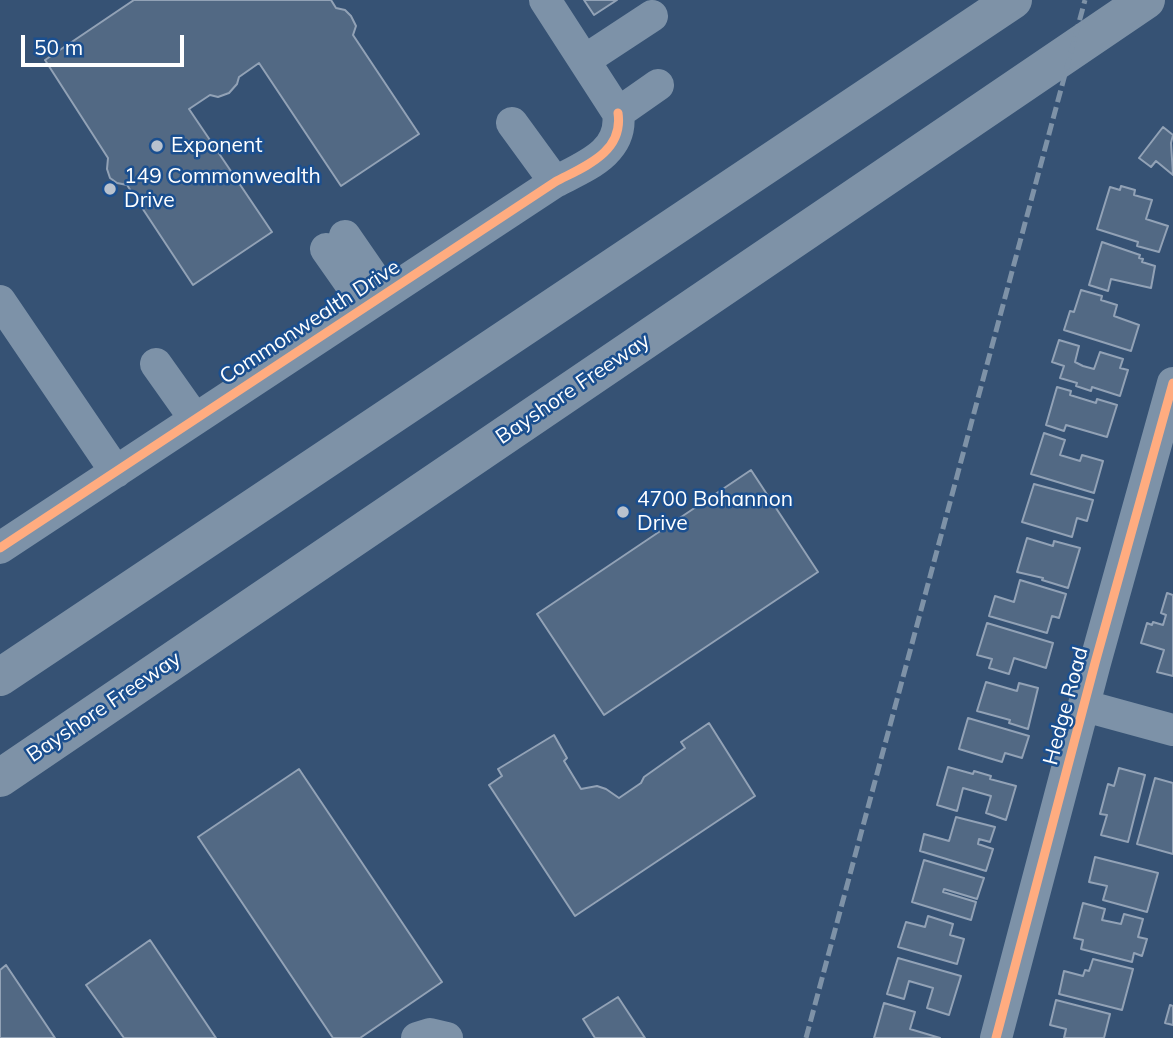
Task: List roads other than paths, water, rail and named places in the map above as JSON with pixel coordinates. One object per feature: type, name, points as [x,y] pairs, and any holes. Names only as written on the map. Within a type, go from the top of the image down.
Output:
[{"type":"highway","points":[[0,677],[1013,0]]},
{"type":"highway","name":"Bayshore Freeway","points":[[0,778],[1146,0]]},
{"type":"street","points":[[545,0],[618,113],[658,85]]},
{"type":"street","points":[[584,60],[652,16]]},
{"type":"street","name":"Commonwealth Drive","points":[[0,548],[555,182],[603,156],[617,134],[620,123],[618,113]]},
{"type":"street","points":[[512,124],[555,182]]},
{"type":"street","points":[[336,242],[375,300]]},
{"type":"street","points":[[0,301],[116,472]]},
{"type":"street","points":[[156,364],[195,419]]},
{"type":"street","name":"Hedge Road","points":[[996,1038],[1173,383]]},
{"type":"street","points":[[1085,705],[1173,730]]},
{"type":"street","points":[[417,1038],[430,1034],[447,1038]]},
{"type":"railway","points":[[806,1038],[1085,0]]},
{"type":"place","name":"Exponent","points":[[157,146]]},
{"type":"place","name":"149 Commonwealth Drive","points":[[110,189]]},
{"type":"place","name":"4700 Bohannon Drive","points":[[623,512]]}]
